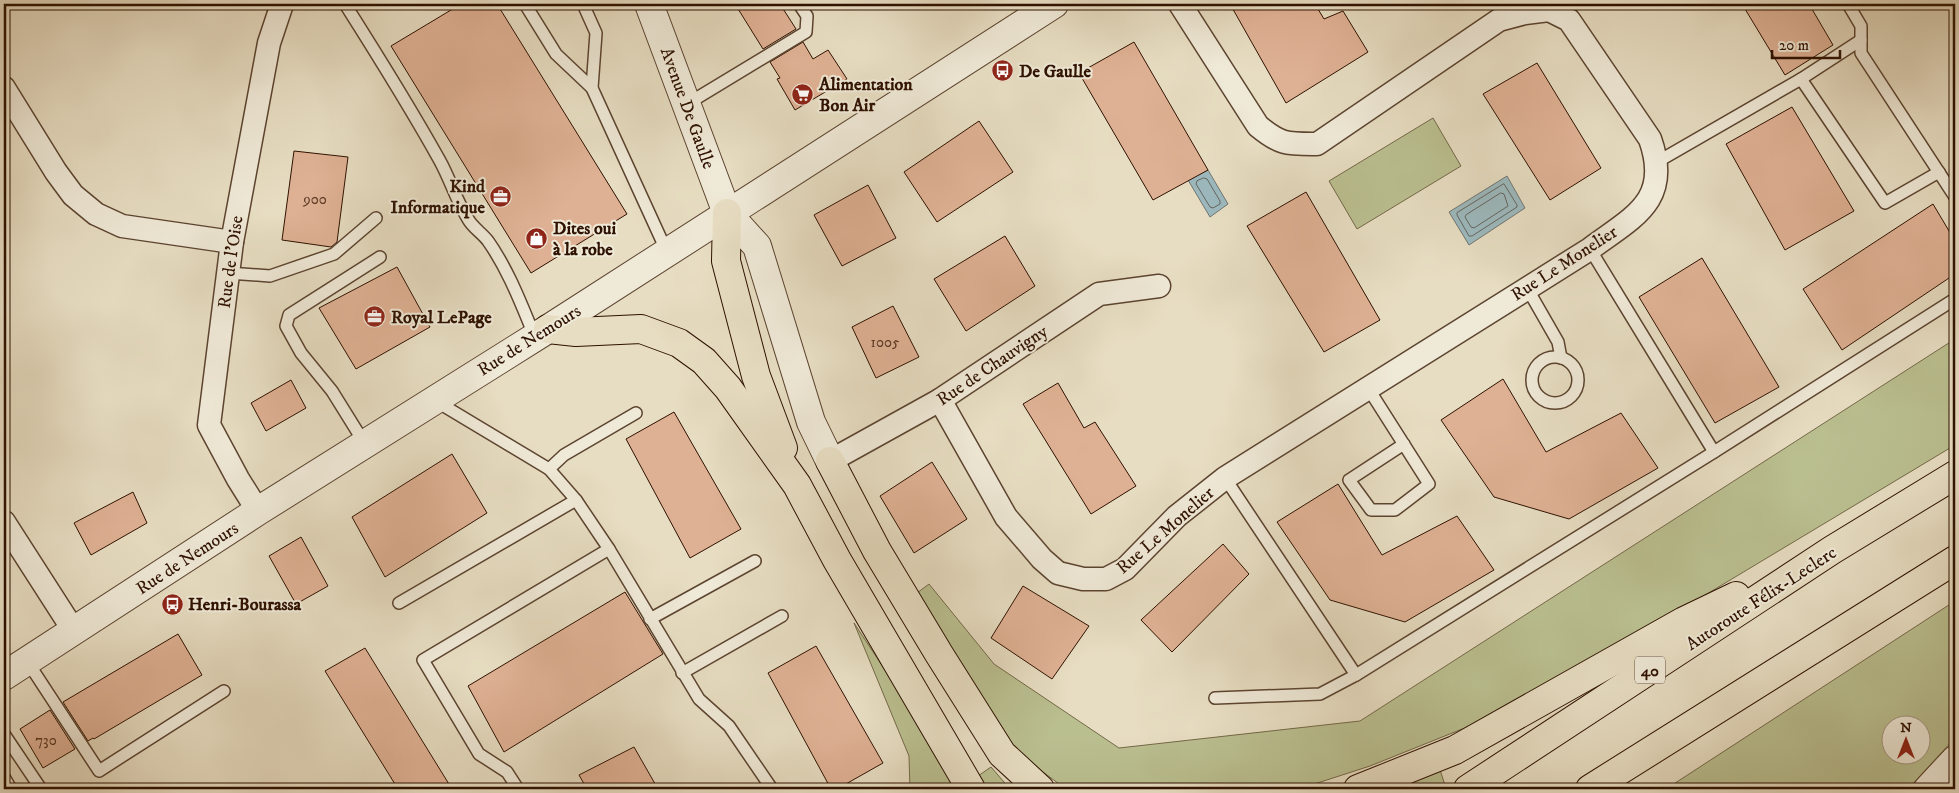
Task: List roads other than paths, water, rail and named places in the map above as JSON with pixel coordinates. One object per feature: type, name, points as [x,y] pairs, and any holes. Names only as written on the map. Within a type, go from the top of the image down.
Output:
[{"type":"highway","points":[[727,212],[726,261],[756,376],[797,485]]},
{"type":"highway","points":[[541,333],[641,329],[679,343],[704,361],[728,388],[797,485],[837,560],[971,789]]},
{"type":"highway","points":[[830,461],[877,551],[938,654],[1002,754],[1040,789]]},
{"type":"highway","name":"Autoroute Félix-Leclerc","points":[[1468,789],[1832,550],[1955,475]]},
{"type":"highway","points":[[1358,789],[1454,750],[1684,622],[1832,550]]},
{"type":"highway","points":[[1590,789],[1955,560]]},
{"type":"street","name":"Rue de l'Oise","points":[[258,511],[238,480],[209,425],[232,242],[269,43],[282,4]]},
{"type":"street","name":"Avenue De Gaulle","points":[[649,4],[727,212]]},
{"type":"street","name":"Rue de Nemours","points":[[4,676],[258,511],[541,333],[1054,4]]},
{"type":"street","name":"Rue Le Monelier","points":[[940,400],[1006,517],[1042,559],[1058,573],[1083,580],[1106,580],[1125,569],[1177,516],[1225,478],[1590,249],[1642,211],[1654,190],[1657,171],[1650,138],[1569,20],[1549,10],[1526,8],[1499,20],[1316,144],[1294,144],[1275,140],[1258,126],[1180,4]]},
{"type":"street","points":[[4,88],[56,172],[73,195],[96,214],[122,226],[232,242]]},
{"type":"street","points":[[727,212],[757,246],[811,422],[830,461]]},
{"type":"street","name":"Rue de Chauvigny","points":[[830,461],[940,400],[1099,294],[1159,286]]},
{"type":"street","points":[[4,522],[74,631]]},
{"type":"street","points":[[1928,789],[1955,760]]},
{"type":"lane","points":[[345,4],[409,106],[445,171],[451,188],[468,219],[487,240],[541,333]]},
{"type":"lane","points":[[525,4],[556,54],[592,88],[667,252]]},
{"type":"lane","points":[[583,4],[596,33],[592,88]]},
{"type":"lane","points":[[687,104],[806,32],[807,16],[799,4]]},
{"type":"lane","points":[[1848,4],[1861,26],[1861,53],[1955,197]]},
{"type":"lane","points":[[1656,162],[1801,79],[1861,40]]},
{"type":"lane","points":[[1801,79],[1885,203],[1939,172]]},
{"type":"lane","points":[[228,273],[270,276],[334,254],[376,218]]},
{"type":"lane","points":[[1590,249],[1714,452]]},
{"type":"lane","points":[[365,444],[332,391],[301,353],[286,326],[289,315],[380,257]]},
{"type":"lane","points":[[1527,288],[1558,342],[1561,358],[1574,366],[1578,381],[1577,389],[1567,401],[1551,404],[1538,396],[1534,391],[1532,376],[1535,369],[1546,359],[1561,358]]},
{"type":"lane","points":[[1215,698],[1320,694],[1356,675],[1955,299]]},
{"type":"lane","points":[[1368,388],[1404,444],[1429,484],[1395,510],[1371,510],[1349,480],[1404,444]]},
{"type":"lane","points":[[434,400],[549,469],[576,500],[609,549],[699,699],[729,726],[772,789]]},
{"type":"lane","points":[[549,469],[564,455],[636,412]]},
{"type":"lane","points":[[1225,478],[1356,675]]},
{"type":"lane","points":[[399,603],[576,500]]},
{"type":"lane","points":[[518,789],[507,772],[480,754],[423,660],[609,549]]},
{"type":"lane","points":[[650,619],[755,561]]},
{"type":"lane","points":[[682,673],[782,616]]},
{"type":"lane","points":[[27,661],[100,771],[224,691]]},
{"type":"lane","points":[[4,734],[41,789]]},
{"type":"lane","points":[[4,777],[11,789]]},
{"type":"water","points":[[1208,170],[1228,204],[1210,217],[1188,180]]},
{"type":"water","points":[[1507,176],[1525,208],[1469,245],[1449,212]]},
{"type":"place","name":"De Gaulle","points":[[1003,71]]},
{"type":"place","name":"Alimentation Bon Air","points":[[803,94]]},
{"type":"place","name":"Kind Informatique","points":[[501,196]]},
{"type":"place","name":"Dites oui à la robe","points":[[537,238]]},
{"type":"place","name":"Royal LePage","points":[[375,317]]},
{"type":"place","name":"Henri-Bourassa","points":[[172,604]]}]
